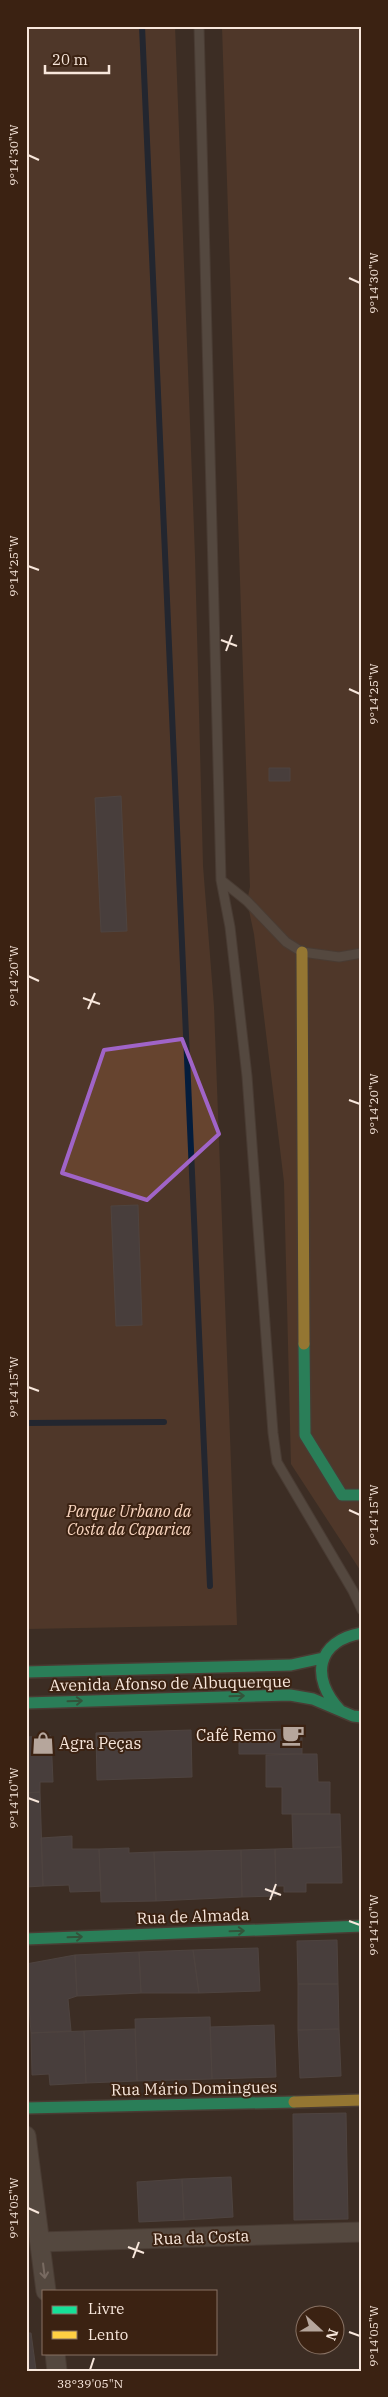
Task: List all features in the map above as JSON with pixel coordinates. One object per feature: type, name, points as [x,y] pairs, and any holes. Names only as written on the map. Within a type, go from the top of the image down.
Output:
[{"type":"street","points":[[302,952],[305,1435],[342,1495],[362,1495]]},
{"type":"street","points":[[341,1712],[330,1703],[323,1692],[320,1675],[324,1658],[331,1646],[342,1637],[362,1633]]},
{"type":"street","name":"Avenida Afonso de Albuquerque","points":[[26,1672],[300,1665],[324,1658]]},
{"type":"street","name":"Avenida Afonso de Albuquerque","points":[[26,1703],[285,1695],[313,1699],[341,1712],[362,1717]]},
{"type":"street","name":"Rua de Almada","points":[[26,1939],[362,1926]]},
{"type":"street","name":"Rua Mário Domingues","points":[[26,2108],[362,2100]]},
{"type":"street","points":[[26,2136],[29,2183],[40,2242],[46,2290]]},
{"type":"street","name":"Rua da Costa","points":[[40,2242],[362,2232]]},
{"type":"street","points":[[55,2354],[57,2371]]},
{"type":"lane","points":[[199,26],[221,880],[230,927],[247,1076],[277,1462],[353,1590],[362,1610]]},
{"type":"lane","points":[[221,880],[246,901],[286,942],[302,952],[339,957],[362,953]]},
{"type":"highlighted area","points":[[182,1039],[219,1134],[147,1200],[62,1173],[104,1050]]},
{"type":"green space","name":"Parque Urbano da Costa da Caparica","points":[[26,26],[175,26],[195,557],[203,866],[214,1007],[237,1625],[26,1629]]},
{"type":"green space","points":[[222,26],[362,26],[362,1573],[291,1464],[284,1182],[254,934],[247,901],[250,887]]},
{"type":"building","points":[[269,768],[290,768],[290,781],[269,781]]},
{"type":"building","points":[[121,796],[127,931],[101,932],[95,798]]},
{"type":"building","points":[[138,1205],[142,1325],[116,1326],[111,1206]]},
{"type":"building","points":[[302,1729],[302,1754],[239,1754],[239,1730]]},
{"type":"building","points":[[191,1730],[192,1777],[97,1780],[96,1733]]},
{"type":"building","points":[[51,1736],[53,1782],[40,1782],[40,1792],[26,1793],[26,1737]]},
{"type":"building","points":[[317,1754],[318,1782],[330,1782],[330,1814],[282,1814],[282,1787],[266,1787],[266,1755]]},
{"type":"building","points":[[40,1792],[43,1886],[26,1887],[26,1793]]},
{"type":"building","points":[[292,1814],[340,1814],[341,1847],[293,1849]]},
{"type":"building","points":[[72,1836],[72,1849],[99,1849],[101,1891],[70,1892],[69,1885],[43,1886],[41,1838]]},
{"type":"building","points":[[341,1847],[342,1883],[306,1883],[306,1892],[284,1892],[284,1886],[276,1886],[275,1849]]},
{"type":"building","points":[[129,1848],[129,1853],[154,1852],[156,1901],[101,1902],[99,1849]]},
{"type":"building","points":[[275,1849],[276,1896],[242,1897],[241,1850]]},
{"type":"building","points":[[241,1850],[242,1897],[156,1901],[154,1852]]},
{"type":"building","points":[[337,1940],[338,1984],[298,1984],[297,1941]]},
{"type":"building","points":[[258,1948],[260,1991],[199,1993],[193,1950]]},
{"type":"building","points":[[193,1950],[199,1993],[141,1993],[139,1952]]},
{"type":"building","points":[[139,1952],[141,1993],[77,1996],[75,1955]]},
{"type":"building","points":[[75,1955],[77,1996],[68,1999],[71,2031],[31,2033],[26,1964]]},
{"type":"building","points":[[298,1984],[338,1984],[339,2029],[298,2030]]},
{"type":"building","points":[[210,2017],[212,2079],[137,2081],[135,2019]]},
{"type":"building","points":[[274,2025],[276,2077],[212,2079],[210,2027]]},
{"type":"building","points":[[135,2029],[137,2081],[86,2083],[84,2031]]},
{"type":"building","points":[[339,2029],[341,2076],[300,2078],[298,2030]]},
{"type":"building","points":[[84,2031],[86,2083],[50,2085],[49,2074],[32,2075],[31,2033]]},
{"type":"building","points":[[346,2113],[348,2219],[294,2220],[293,2114]]},
{"type":"building","points":[[231,2177],[233,2217],[184,2220],[182,2179]]},
{"type":"building","points":[[182,2179],[184,2220],[139,2222],[137,2182]]},
{"type":"building","points":[[26,2333],[31,2333],[36,2370],[26,2370]]},
{"type":"waterway","points":[[142,26],[210,1586]]},
{"type":"waterway","points":[[26,1423],[164,1422]]},
{"type":"traffic: fast","points":[[304,1344],[305,1435],[342,1495],[362,1495]]},
{"type":"traffic: fast","points":[[340,1710],[330,1698],[324,1686],[322,1662],[327,1652],[335,1644],[347,1637],[362,1633]]},
{"type":"traffic: fast","points":[[26,1672],[291,1665],[323,1658]]},
{"type":"traffic: fast","points":[[26,1703],[290,1695],[313,1699],[353,1716],[362,1717]]},
{"type":"traffic: fast","points":[[26,1939],[362,1926]]},
{"type":"traffic: fast","points":[[26,2108],[294,2102]]},
{"type":"traffic: slow","points":[[302,952],[304,1344]]},
{"type":"traffic: slow","points":[[294,2102],[362,2100]]},
{"type":"place","name":"Café Remo","points":[[293,1735]]},
{"type":"place","name":"Agra Peças","points":[[43,1743]]}]
